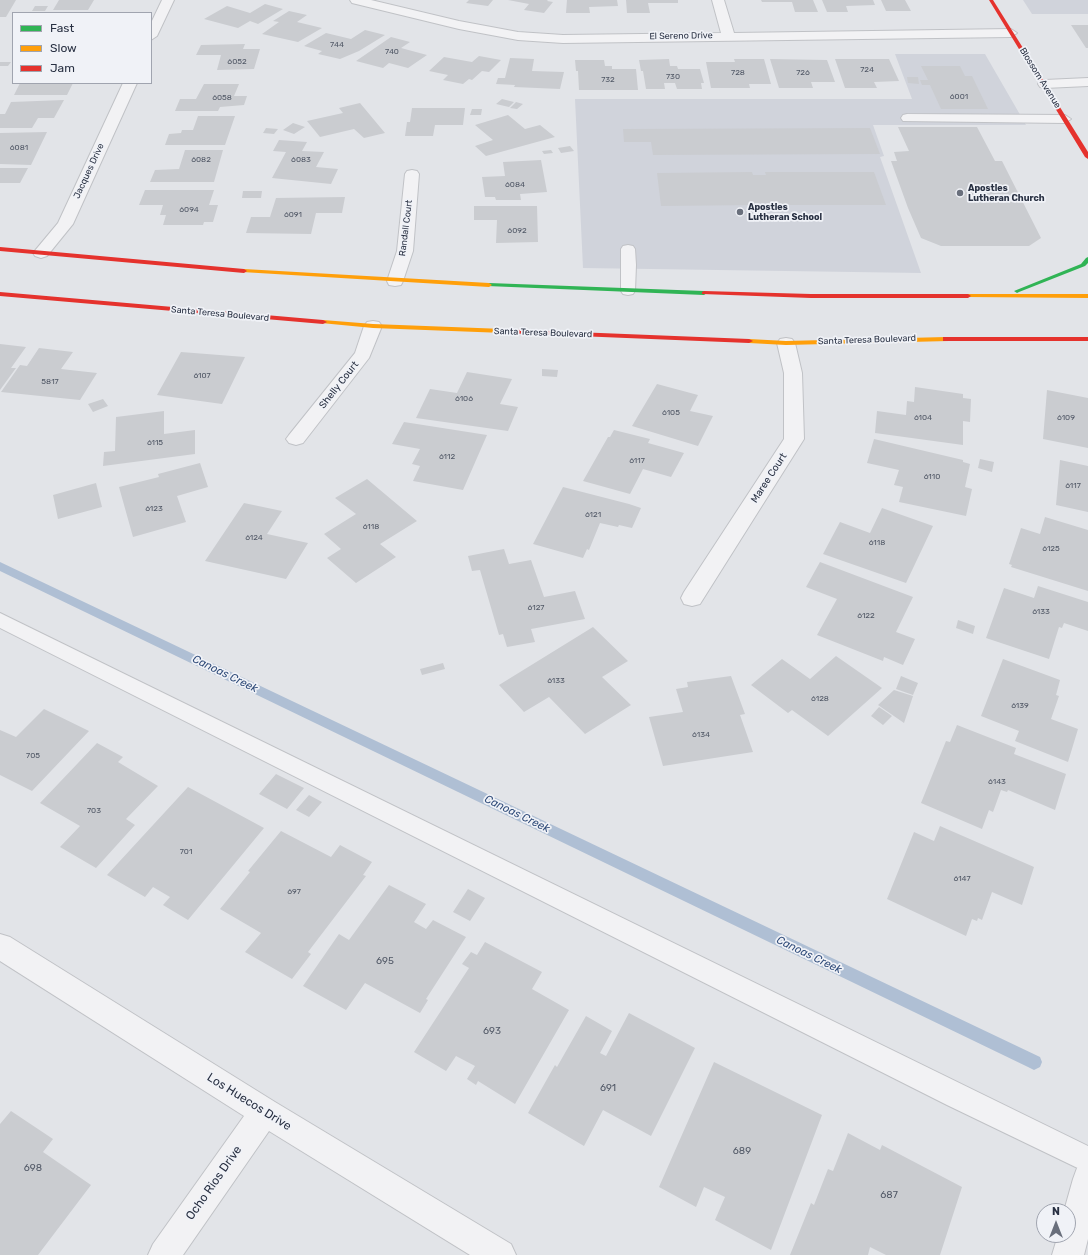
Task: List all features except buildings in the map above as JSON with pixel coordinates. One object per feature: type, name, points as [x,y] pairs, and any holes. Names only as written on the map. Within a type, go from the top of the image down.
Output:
[{"type":"main road","name":"Blossom Avenue","points":[[991,0],[1088,157]]},
{"type":"main road","points":[[0,249],[220,270],[395,281],[628,291],[811,296],[1088,296]]},
{"type":"main road","points":[[1001,297],[1083,266],[1088,259]]},
{"type":"main road","name":"Santa Teresa Boulevard","points":[[0,294],[64,301],[373,326],[786,343],[903,339],[1088,339]]},
{"type":"street","points":[[152,34],[168,0]]},
{"type":"street","name":"El Sereno Drive","points":[[356,0],[382,3],[458,25],[518,36],[562,39],[728,35],[1011,33]]},
{"type":"street","points":[[718,0],[728,35]]},
{"type":"street","points":[[1044,84],[1088,82]]},
{"type":"street","name":"Jacques Drive","points":[[41,253],[65,224],[130,84]]},
{"type":"street","name":"Randall Court","points":[[395,281],[405,251],[412,174]]},
{"type":"street","name":"Shelly Court","points":[[296,439],[363,354],[373,326]]},
{"type":"street","name":"Maree Court","points":[[692,598],[794,439],[792,373],[786,343]]},
{"type":"street","name":"Los Huecos Drive","points":[[0,946],[265,1112],[500,1255]]},
{"type":"street","name":"Ocho Rios Drive","points":[[164,1255],[265,1112]]},
{"type":"street","points":[[1068,1255],[1088,1179]]},
{"type":"lane","points":[[907,118],[1065,119]]},
{"type":"lane","points":[[628,249],[630,265],[628,291]]},
{"type":"lane","points":[[0,620],[949,1093],[1088,1160]]},
{"type":"shaded area","points":[[1023,0],[1088,0],[1088,14],[1032,14]]},
{"type":"shaded area","name":"Apostles Lutheran School","points":[[895,54],[985,54],[1026,125],[873,125],[884,156],[880,157],[921,273],[583,268],[575,99],[912,99]]},
{"type":"waterway","name":"Canoas Creek","points":[[0,566],[1034,1062]]},
{"type":"traffic: fast","points":[[1017,291],[1083,265],[1088,259]]},
{"type":"traffic: fast","points":[[489,285],[704,293]]},
{"type":"traffic: slow","points":[[244,271],[489,285]]},
{"type":"traffic: slow","points":[[968,296],[1088,296]]},
{"type":"traffic: slow","points":[[323,322],[373,326],[504,331]]},
{"type":"traffic: slow","points":[[749,341],[786,343],[946,339]]},
{"type":"traffic: jam","points":[[991,0],[1088,157]]},
{"type":"traffic: jam","points":[[0,249],[244,271]]},
{"type":"traffic: jam","points":[[704,293],[811,296],[968,296]]},
{"type":"traffic: jam","points":[[0,294],[323,322]]},
{"type":"traffic: jam","points":[[504,331],[749,341]]},
{"type":"traffic: jam","points":[[946,339],[1088,339]]},
{"type":"place","name":"Apostles Lutheran Church","points":[[960,193]]},
{"type":"place","name":"Apostles Lutheran School","points":[[740,212]]}]
